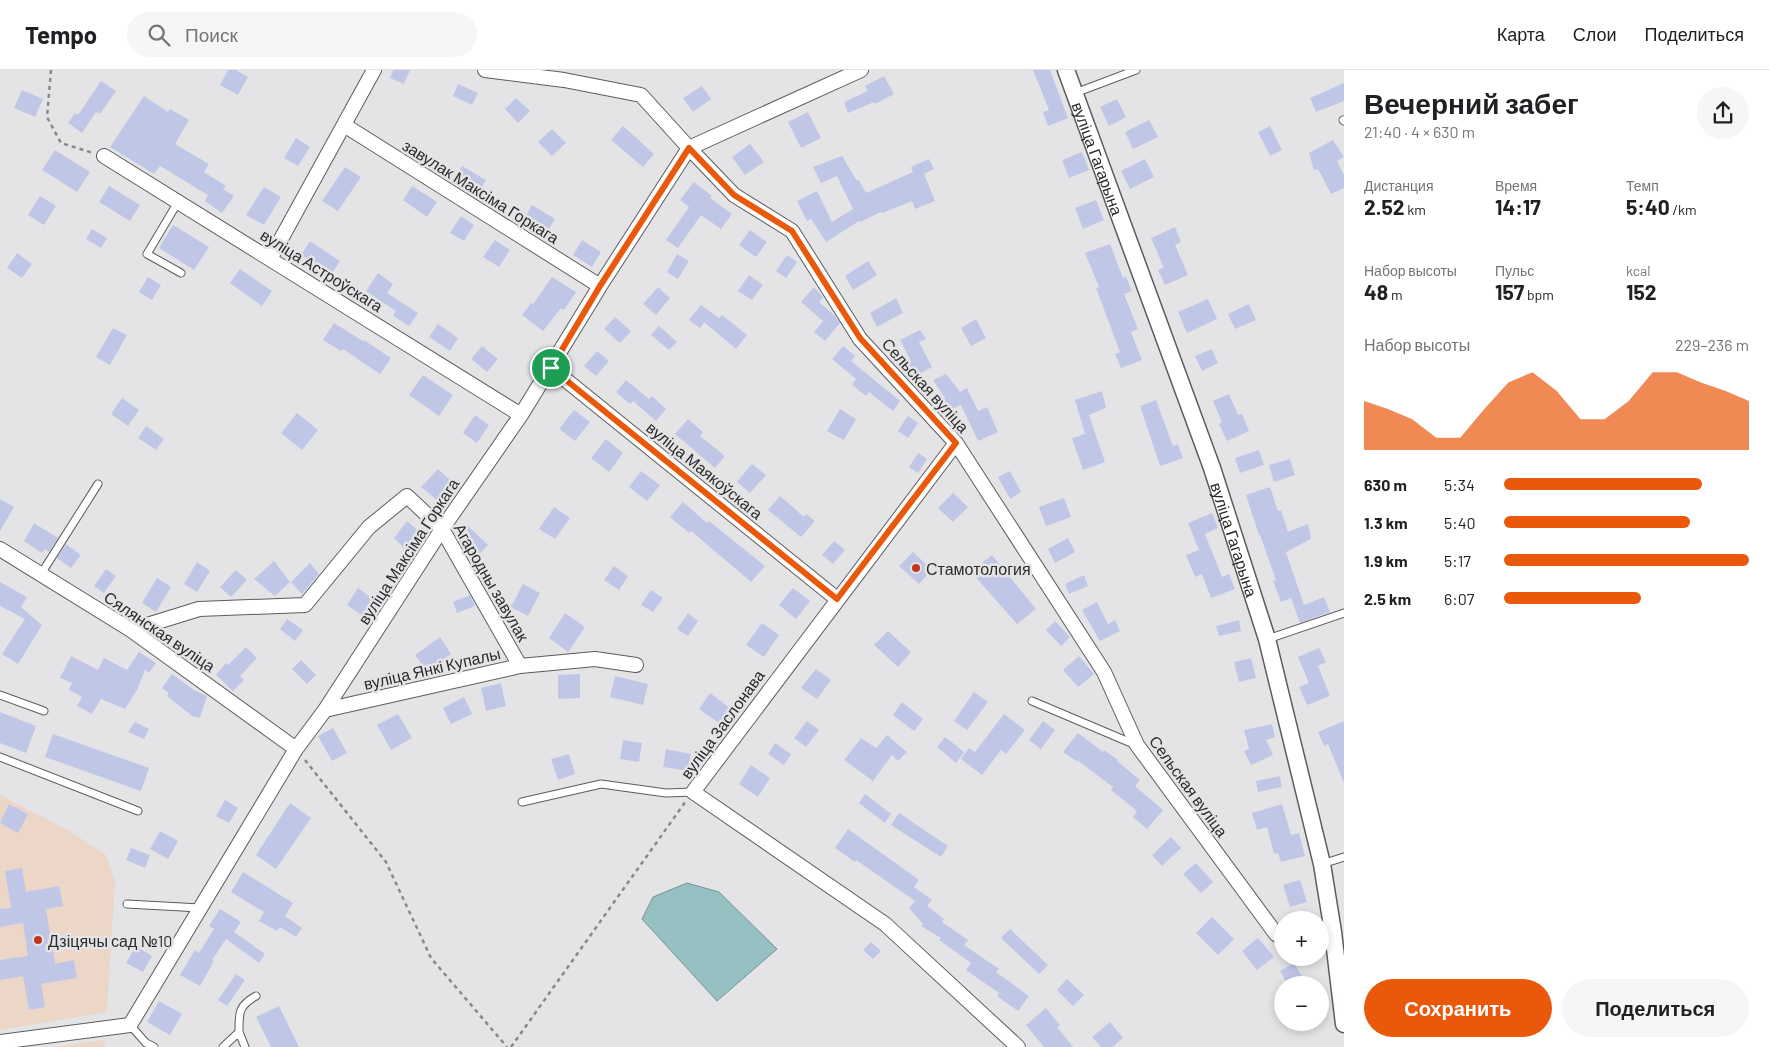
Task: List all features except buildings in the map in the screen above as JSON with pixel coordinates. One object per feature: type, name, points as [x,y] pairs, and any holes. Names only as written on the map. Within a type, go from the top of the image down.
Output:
[{"type":"street","points":[[270,258],[374,70]]},
{"type":"street","name":"Сельская вуліца","points":[[485,70],[566,78],[641,95],[734,195],[792,231],[860,338],[956,443],[1104,672],[1137,745],[1274,931]]},
{"type":"street","points":[[689,148],[861,70]]},
{"type":"street","name":"вуліца Гагарына","points":[[1066,70],[1212,468],[1268,639],[1322,864],[1325,911]]},
{"type":"street","name":"завулак Максіма Горкага","points":[[344,125],[600,286]]},
{"type":"street","name":"вуліца Максіма Горкага","points":[[130,1025],[296,749],[325,710],[442,529],[551,368],[600,286],[689,148]]},
{"type":"street","name":"вуліца Астроўскага","points":[[104,156],[520,415]]},
{"type":"street","name":"вуліца Маякоўскага","points":[[551,368],[837,599]]},
{"type":"street","name":"вуліца Заслонава","points":[[956,443],[693,792],[885,924],[1018,1047]]},
{"type":"street","name":"Агародны завулак","points":[[131,630],[199,609],[305,605],[369,528],[407,496],[442,529],[520,666]]},
{"type":"street","name":"Сялянская вуліца","points":[[0,549],[131,630],[296,749]]},
{"type":"street","name":"вуліца Янкі Купалы","points":[[325,710],[520,666],[594,659],[636,665]]},
{"type":"street","name":"вуліца Гагарына","points":[[1329,948],[1344,1014]]},
{"type":"street","points":[[0,1042],[130,1025]]},
{"type":"lane","points":[[1074,94],[1136,70]]},
{"type":"lane","points":[[178,202],[147,254],[181,273]]},
{"type":"lane","points":[[41,574],[98,484]]},
{"type":"lane","points":[[1268,639],[1344,613]]},
{"type":"lane","points":[[0,695],[44,712]]},
{"type":"lane","points":[[1032,701],[1137,745]]},
{"type":"lane","points":[[0,757],[138,811]]},
{"type":"lane","points":[[522,802],[601,784],[666,793],[693,792]]},
{"type":"lane","points":[[1322,864],[1344,856]]},
{"type":"lane","points":[[127,904],[200,908]]},
{"type":"lane","points":[[246,1047],[239,1032],[239,1013],[245,1002],[256,996]]},
{"type":"lane","points":[[130,1025],[146,1043],[154,1047]]},
{"type":"lane","points":[[224,1047],[239,1032]]},
{"type":"path","points":[[51,70],[47,117],[61,143],[104,156]]},
{"type":"path","points":[[296,749],[386,862],[431,958],[507,1047]]},
{"type":"path","points":[[511,1047],[693,792]]},
{"type":"shaded area","points":[[0,795],[68,830],[106,855],[115,882],[107,1012],[0,1030]]},
{"type":"shaded area","points":[[104,1040],[105,1047],[54,1047]]},
{"type":"water","points":[[687,883],[719,892],[777,949],[717,1001],[642,919],[653,897]]},
{"type":"place","name":"Стамотология","points":[[916,568]]},
{"type":"place","name":"Дзіцячы сад №10","points":[[38,940]]},
{"type":"route","points":[[689,148],[734,195],[792,231],[860,338],[956,443],[837,599],[551,368],[600,286],[689,148]]}]
